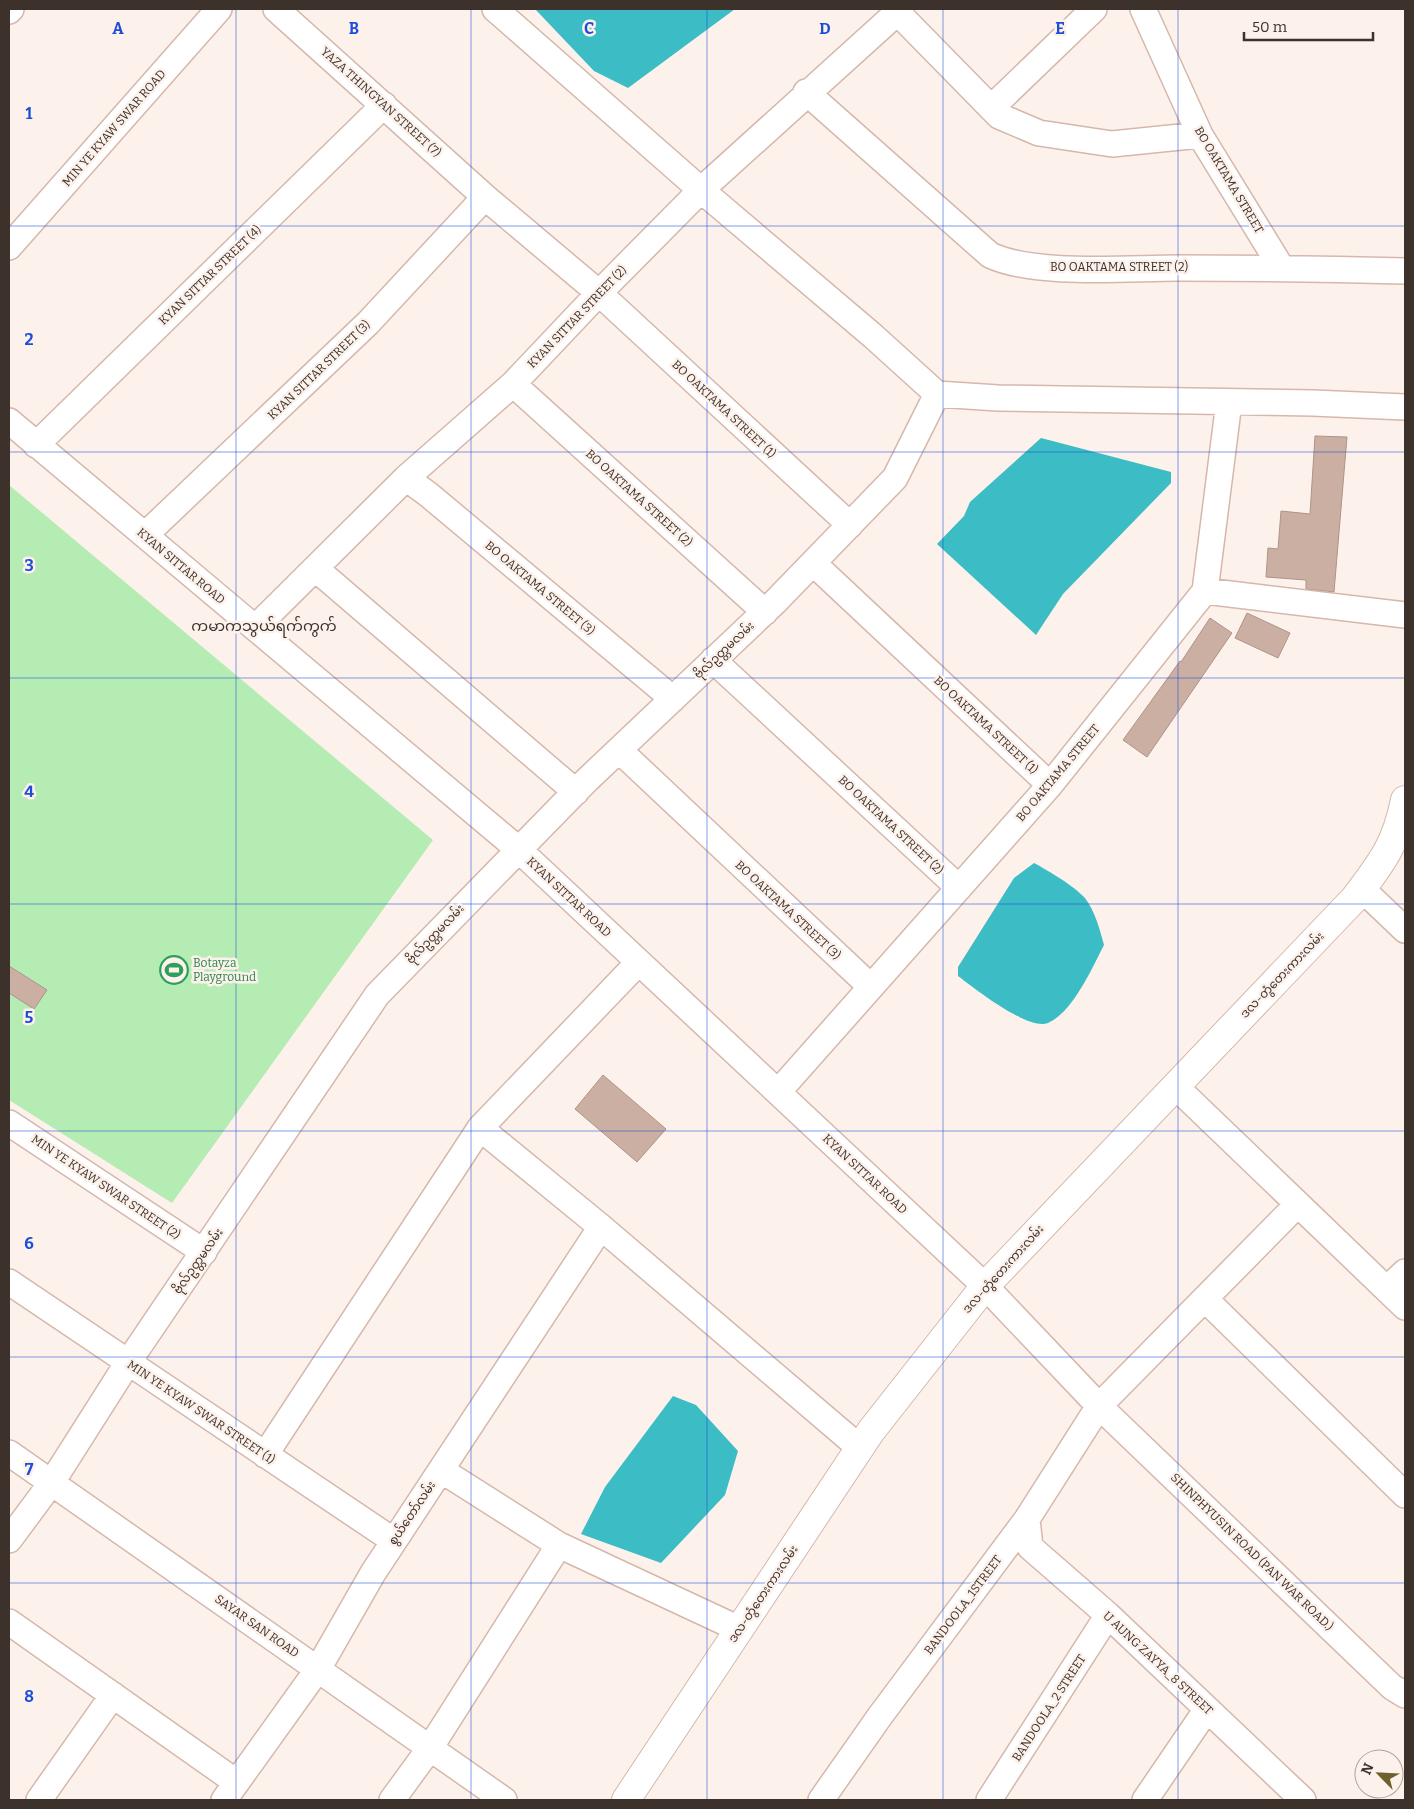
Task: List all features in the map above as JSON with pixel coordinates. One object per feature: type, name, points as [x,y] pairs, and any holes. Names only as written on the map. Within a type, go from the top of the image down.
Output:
[{"type":"main road","name":"ဒလ-တွံတေးကားလမ်း","points":[[626,1800],[860,1448],[985,1286],[1362,889],[1386,858],[1404,815]]},
{"type":"street","name":"MIN YE KYAW SWAR ROAD","points":[[9,247],[219,9]]},
{"type":"street","name":"YAZA THINGYAN STREET (7)","points":[[276,9],[485,197],[599,293]]},
{"type":"street","points":[[495,9],[701,190],[873,336],[937,394],[998,398],[1405,407]]},
{"type":"street","points":[[991,108],[1094,9]]},
{"type":"street","name":"BO OAKTAMA STREET","points":[[1143,9],[1200,136],[1280,268]]},
{"type":"street","points":[[899,11],[999,116],[1039,133],[1112,144],[1200,136]]},
{"type":"street","name":"KYAN SITTAR STREET (2)","points":[[255,628],[406,478],[513,384],[599,293],[701,190],[806,92],[899,11]]},
{"type":"street","name":"BO OAKTAMA STREET (2)","points":[[806,92],[990,255],[1005,262],[1057,268],[1280,268],[1405,271]]},
{"type":"street","name":"KYAN SITTAR STREET (4)","points":[[36,444],[384,105]]},
{"type":"street","name":"KYAN SITTAR STREET (3)","points":[[145,536],[368,323],[485,197]]},
{"type":"street","name":"BO OAKTAMA STREET (1)","points":[[599,293],[850,525]]},
{"type":"street","name":"BO OAKTAMA STREET (2)","points":[[513,384],[765,612]]},
{"type":"street","name":"ဗိုလ်ဥတ္တမလမ်း","points":[[9,1540],[52,1482],[127,1364],[377,995],[518,849],[619,750],[765,612],[895,478],[937,394]]},
{"type":"street","points":[[1229,402],[1205,592],[1405,615]]},
{"type":"street","name":"KYAN SITTAR ROAD","points":[[9,421],[518,849],[985,1286],[1099,1406]]},
{"type":"street","name":"BO OAKTAMA STREET (3)","points":[[406,478],[452,514],[673,699]]},
{"type":"street","name":"BO OAKTAMA STREET (1)","points":[[813,563],[1050,785]]},
{"type":"street","points":[[316,569],[576,792]]},
{"type":"street","name":"BO OAKTAMA STREET","points":[[778,1092],[1050,785],[1205,592]]},
{"type":"street","name":"BO OAKTAMA STREET (2)","points":[[713,660],[959,888]]},
{"type":"street","name":"BO OAKTAMA STREET (3)","points":[[619,750],[871,987]]},
{"type":"street","points":[[1362,889],[1405,930]]},
{"type":"street","points":[[265,1455],[480,1128],[639,962]]},
{"type":"street","points":[[1175,1086],[1405,1307]]},
{"type":"street","name":"MIN YE KYAW SWAR STREET (2)","points":[[9,1123],[204,1252]]},
{"type":"street","points":[[480,1128],[601,1227],[860,1448]]},
{"type":"street","name":"BANDOOLA_1STREET","points":[[821,1800],[886,1708],[1027,1519],[1099,1406],[1298,1204]]},
{"type":"street","name":"စွယ်တော်လမ်း","points":[[230,1791],[318,1669],[373,1573],[601,1227]]},
{"type":"street","points":[[1387,1290],[1405,1272]]},
{"type":"street","name":"MIN YE KYAW SWAR STREET (1)","points":[[9,1282],[127,1364],[394,1541]]},
{"type":"street","points":[[1205,1299],[1405,1496]]},
{"type":"street","name":"SHINPHYUSIN ROAD (PAN WAR ROAD.)","points":[[1099,1406],[1401,1685]]},
{"type":"street","name":"SAYAR SAN ROAD","points":[[9,1453],[504,1800]]},
{"type":"street","points":[[441,1470],[559,1545],[740,1629]]},
{"type":"street","name":"U AUNG ZAYYA_8 STREET","points":[[1027,1519],[1030,1547],[1108,1615],[1303,1800]]},
{"type":"street","points":[[392,1800],[430,1748],[559,1545]]},
{"type":"street","name":"BANDOOLA_2 STREET","points":[[990,1800],[1108,1615]]},
{"type":"street","points":[[9,1622],[113,1695],[230,1791]]},
{"type":"street","points":[[39,1800],[113,1695]]},
{"type":"street","points":[[1145,1800],[1207,1709]]},
{"type":"green space","name":"Botayza Playground","points":[[9,485],[433,840],[172,1203],[9,1100]]},
{"type":"water","points":[[535,9],[735,9],[628,88],[594,71]]},
{"type":"water","points":[[1041,438],[1171,472],[1171,483],[1063,594],[1036,635],[937,544],[964,516],[970,502]]},
{"type":"water","points":[[1034,863],[1054,874],[1085,898],[1099,927],[1104,945],[1074,1000],[1057,1017],[1048,1023],[1039,1024],[1015,1015],[958,976],[958,967],[1014,878]]},
{"type":"water","points":[[673,1396],[696,1405],[738,1451],[725,1495],[661,1563],[581,1534],[605,1487]]},
{"type":"building","points":[[1315,436],[1347,437],[1334,592],[1306,589],[1306,580],[1266,577],[1268,548],[1278,549],[1281,511],[1310,514]]},
{"type":"building","points":[[1247,613],[1290,633],[1278,658],[1235,638]]},
{"type":"building","points":[[1210,618],[1232,633],[1147,757],[1123,740],[1181,662]]},
{"type":"building","points":[[9,966],[47,990],[34,1009],[9,993]]},
{"type":"building","points":[[603,1075],[666,1129],[637,1162],[575,1109]]},
{"type":"place","name":"Botayza Playground","points":[[174,970]]},
{"type":"district","name":"ကမာကသွယ်ရက်ကွက်","points":[[264,626]]}]
